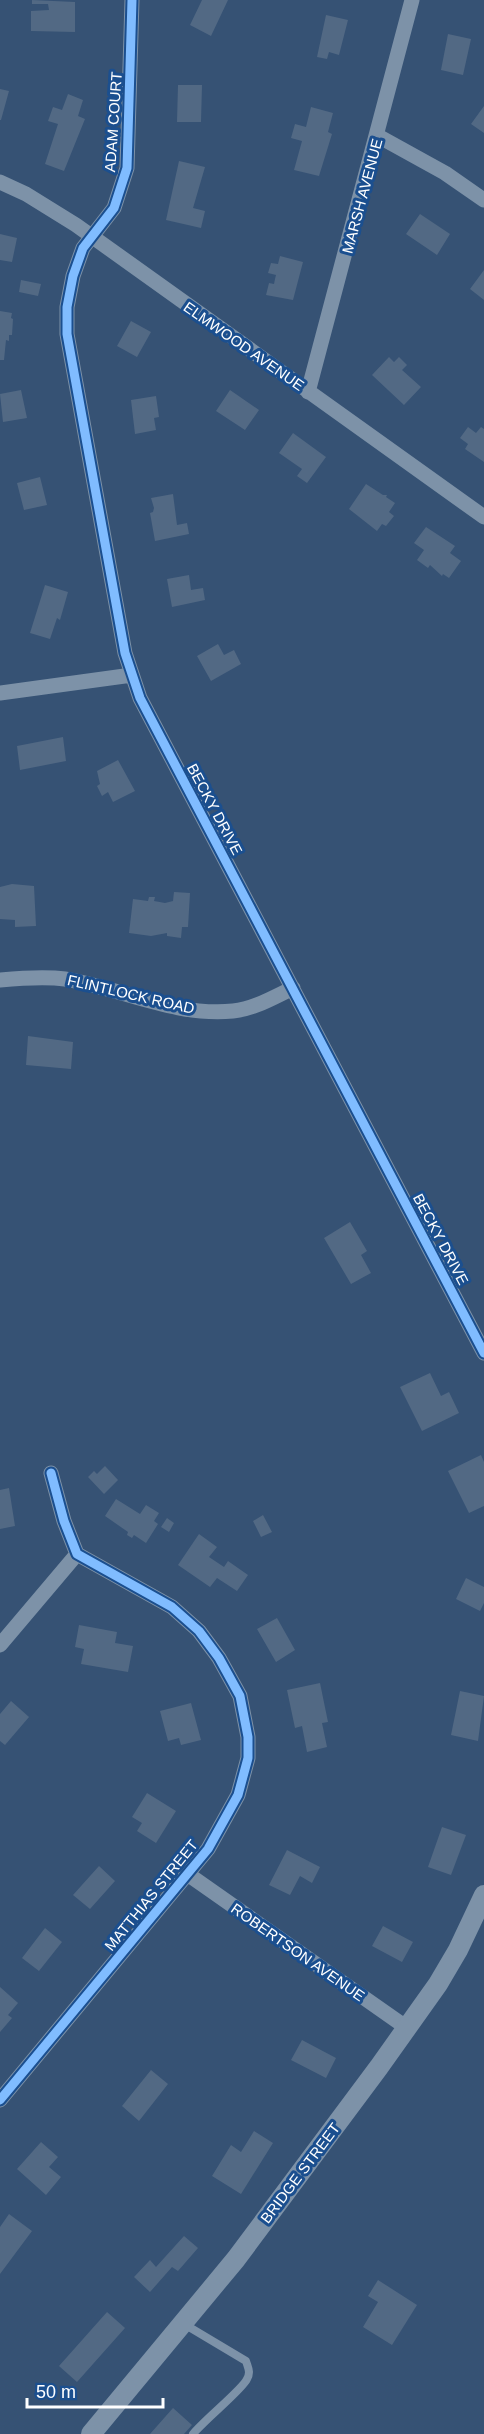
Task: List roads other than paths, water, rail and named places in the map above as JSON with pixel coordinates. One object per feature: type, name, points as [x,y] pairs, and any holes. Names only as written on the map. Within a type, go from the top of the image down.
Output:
[{"type":"street","name":"ADAM COURT","points":[[92,236],[114,208],[127,168],[132,0]]},
{"type":"street","name":"MARSH AVENUE","points":[[309,392],[412,0]]},
{"type":"street","points":[[378,136],[427,162],[484,200]]},
{"type":"street","name":"ELMWOOD AVENUE","points":[[0,182],[50,208],[92,236],[484,517]]},
{"type":"street","name":"BECKY DRIVE","points":[[92,236],[83,248],[73,276],[67,307],[67,334],[120,629],[132,675],[150,717],[484,1353]]},
{"type":"street","points":[[0,693],[132,675]]},
{"type":"street","name":"FLINTLOCK ROAD","points":[[0,980],[63,979],[150,1001],[213,1011],[233,1011],[254,1006],[293,988]]},
{"type":"street","points":[[0,1645],[77,1554],[64,1521],[51,1473]]},
{"type":"street","name":"MATTHIAS STREET","points":[[0,2100],[189,1875],[221,1828],[244,1778],[248,1737],[240,1695],[219,1658],[190,1623],[172,1607],[77,1554]]},
{"type":"street","name":"ROBERTSON AVENUE","points":[[189,1875],[407,2028]]},
{"type":"street","name":"BRIDGE STREET","points":[[91,2434],[236,2259],[407,2028],[458,1950],[484,1895]]},
{"type":"lane","points":[[183,2323],[246,2361],[250,2370],[247,2381],[206,2418],[193,2434]]}]
